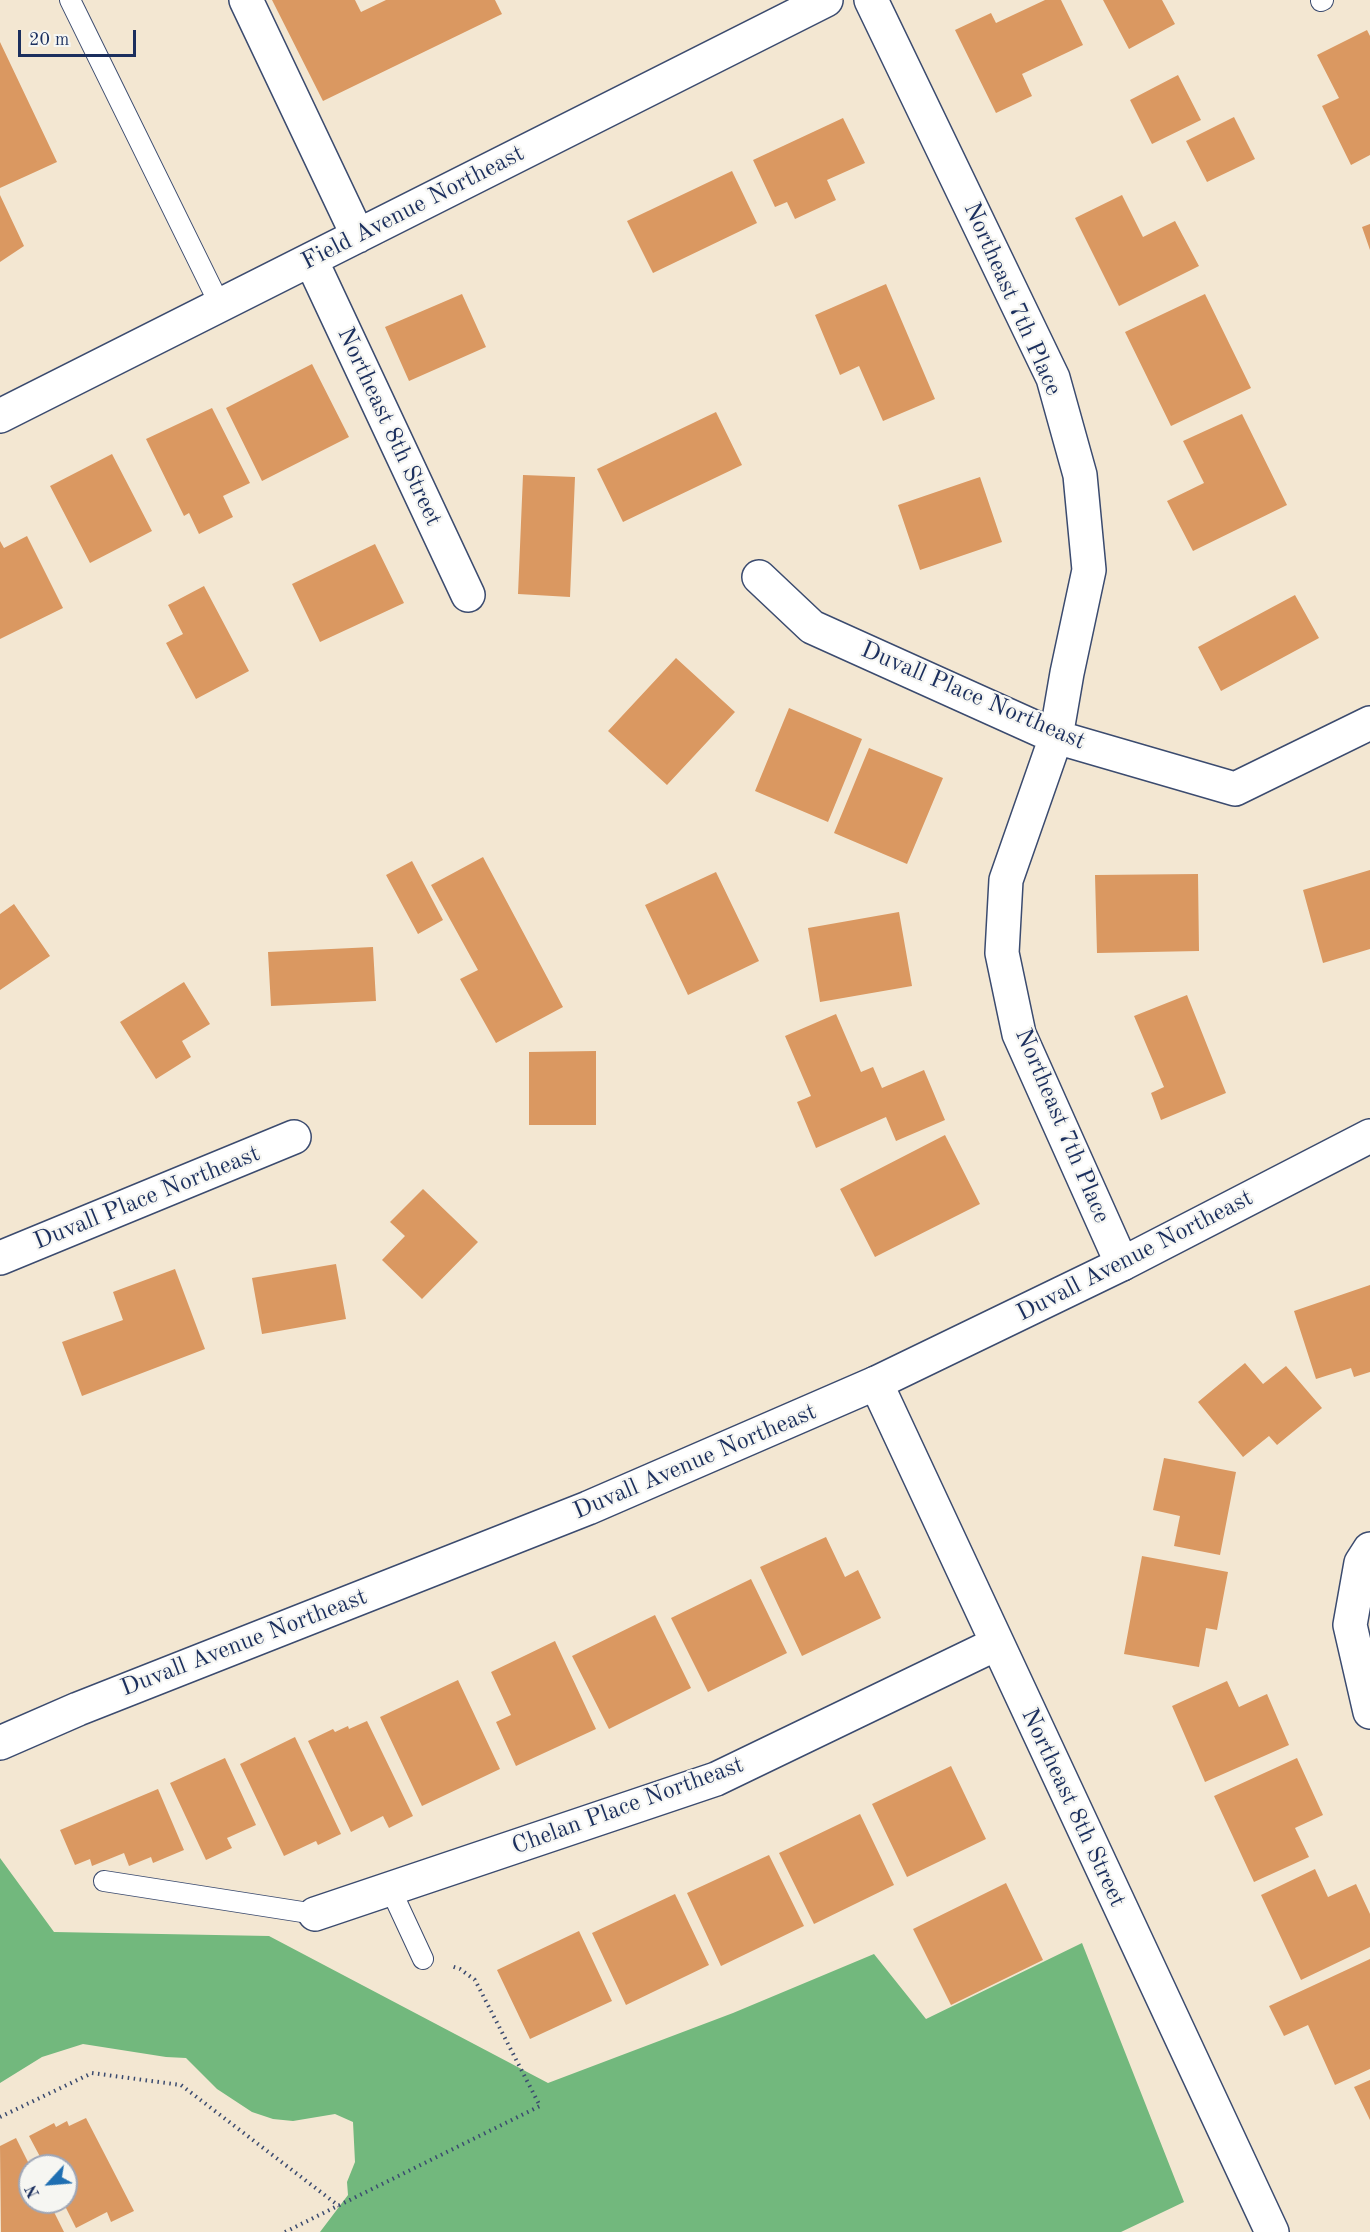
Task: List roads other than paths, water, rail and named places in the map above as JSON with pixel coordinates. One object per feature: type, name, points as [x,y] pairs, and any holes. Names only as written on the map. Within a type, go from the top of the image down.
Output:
[{"type":"street","points":[[246,0],[358,236]]},
{"type":"street","name":"Field Avenue Northeast","points":[[0,416],[826,0]]},
{"type":"street","name":"Northeast 7th Place","points":[[871,0],[1053,378],[1080,475],[1089,570],[1056,737],[1006,880],[1002,953],[1019,1034],[1122,1264]]},
{"type":"street","name":"Northeast 8th Street","points":[[311,260],[468,595]]},
{"type":"street","name":"Duvall Place Northeast","points":[[759,577],[812,627],[1056,737],[1235,789],[1370,723]]},
{"type":"street","name":"Duvall Avenue Northeast","points":[[0,1743],[78,1708],[588,1508],[876,1383],[1122,1264],[1370,1136]]},
{"type":"street","name":"Duvall Place Northeast","points":[[0,1258],[294,1137]]},
{"type":"street","name":"Northeast 8th Street","points":[[876,1383],[1272,2232]]},
{"type":"street","points":[[1370,1550],[1361,1563],[1350,1625],[1370,1712]]},
{"type":"street","name":"Chelan Place Northeast","points":[[315,1914],[716,1779],[996,1644]]},
{"type":"lane","points":[[70,0],[220,306]]},
{"type":"lane","points":[[104,1881],[315,1914]]},
{"type":"lane","points":[[390,1888],[423,1959]]}]
